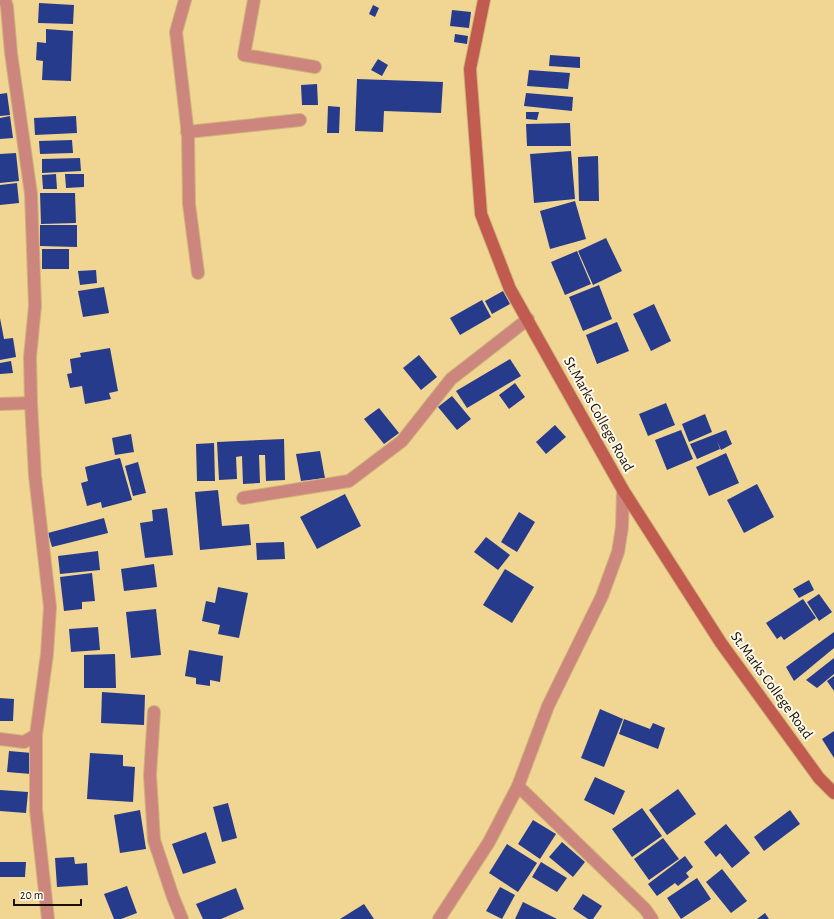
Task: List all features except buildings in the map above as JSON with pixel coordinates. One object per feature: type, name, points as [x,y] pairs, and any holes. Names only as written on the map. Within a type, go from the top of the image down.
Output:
[{"type":"main road","name":"St.Marks College Road","points":[[484,0],[470,69],[481,214],[510,289],[623,490],[721,643],[819,778],[834,793]]},
{"type":"street","points":[[5,0],[31,194],[35,306],[30,357],[31,403],[35,476],[50,607],[47,654],[36,735],[36,810],[48,919]]},
{"type":"street","points":[[185,0],[176,32],[187,132],[189,204],[198,273]]},
{"type":"street","points":[[254,0],[244,56],[315,67]]},
{"type":"street","points":[[187,132],[300,120]]},
{"type":"street","points":[[243,498],[349,481],[402,441],[451,379],[528,320]]},
{"type":"street","points":[[0,404],[31,403]]},
{"type":"street","points":[[439,919],[489,842],[518,786],[548,706],[602,596],[618,552],[622,527],[623,490]]},
{"type":"street","points":[[154,712],[150,775],[154,840],[182,919]]},
{"type":"street","points":[[0,739],[24,742],[36,735]]},
{"type":"street","points":[[518,786],[644,909],[652,919]]}]
